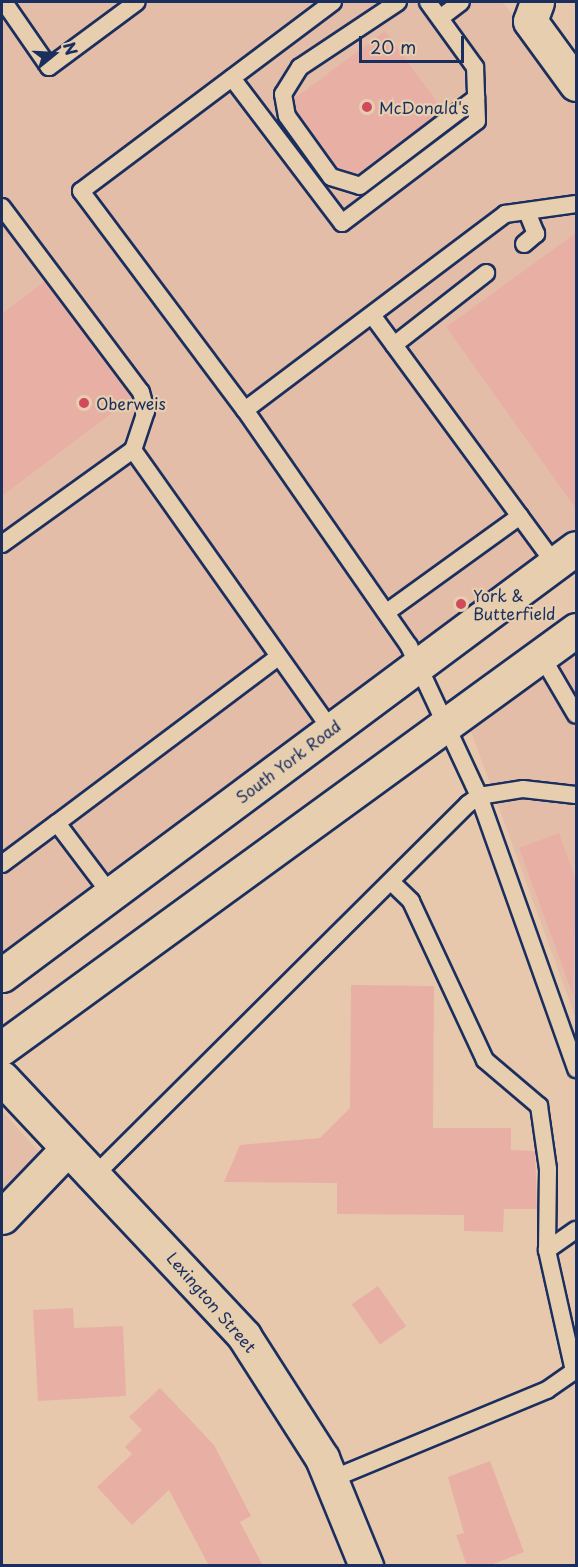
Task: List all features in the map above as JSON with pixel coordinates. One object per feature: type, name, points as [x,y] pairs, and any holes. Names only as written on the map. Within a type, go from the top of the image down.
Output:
[{"type":"main road","points":[[537,2],[530,21],[576,84]]},
{"type":"main road","name":"South York Road","points":[[2,975],[109,892],[566,556]]},
{"type":"main road","points":[[2,1048],[576,630]]},
{"type":"main road","name":"Lexington Street","points":[[2,1078],[244,1336],[299,1416],[332,1479],[366,1566]]},
{"type":"main road","points":[[2,1217],[67,1149]]},
{"type":"lane","points":[[4,2],[49,67],[137,2]]},
{"type":"lane","points":[[333,2],[81,191],[245,410],[387,612],[417,664],[479,796],[576,1069]]},
{"type":"lane","points":[[398,2],[300,67],[283,94],[287,116],[331,177],[360,186],[476,98]]},
{"type":"lane","points":[[232,78],[342,223],[477,121],[475,67],[428,2]]},
{"type":"lane","points":[[440,18],[461,2]]},
{"type":"lane","points":[[245,410],[505,214],[576,204]]},
{"type":"lane","points":[[2,207],[141,392],[146,411],[133,450],[2,543]]},
{"type":"lane","points":[[524,244],[536,234],[527,212]]},
{"type":"lane","points":[[394,345],[486,273]]},
{"type":"lane","points":[[372,315],[520,516],[566,556]]},
{"type":"lane","points":[[133,450],[277,658],[330,728]]},
{"type":"lane","points":[[387,612],[520,516]]},
{"type":"lane","points":[[542,655],[576,715]]},
{"type":"lane","points":[[2,864],[277,658]]},
{"type":"lane","points":[[94,1176],[479,796],[523,789],[576,795]]},
{"type":"lane","points":[[57,823],[109,892]]},
{"type":"lane","points":[[332,1479],[547,1390],[574,1371],[547,1250],[548,1169],[539,1106],[485,1060],[411,901],[391,882]]},
{"type":"lane","points":[[547,1250],[576,1230]]},
{"type":"shaded area","points":[[2,2],[503,2],[576,103],[576,535],[2,967]]},
{"type":"shaded area","points":[[576,653],[576,1019],[470,729]]},
{"type":"shaded area","points":[[2,1111],[61,1176],[2,1238]]},
{"type":"building","name":"McDonald's","points":[[385,31],[443,110],[358,174],[338,168],[297,112],[294,99]]},
{"type":"building","points":[[576,233],[576,509],[446,327]]},
{"type":"building","points":[[45,281],[132,398],[2,496],[2,314]]},
{"type":"building","points":[[559,833],[576,880],[573,995],[519,848]]},
{"type":"building","points":[[351,985],[434,986],[433,1128],[511,1128],[511,1150],[535,1151],[537,1209],[504,1209],[503,1232],[464,1231],[464,1215],[337,1214],[337,1183],[224,1182],[240,1145],[320,1138],[350,1108]]},
{"type":"building","points":[[378,1286],[406,1326],[380,1344],[352,1304]]},
{"type":"building","points":[[73,1308],[74,1328],[123,1326],[126,1396],[38,1401],[33,1310]]},
{"type":"building","points":[[160,1388],[214,1445],[251,1516],[240,1522],[263,1566],[209,1566],[169,1490],[132,1525],[97,1487],[132,1454],[125,1447],[142,1430],[129,1417]]},
{"type":"building","points":[[490,1461],[524,1552],[488,1566],[467,1566],[456,1535],[464,1533],[448,1477]]},
{"type":"place","name":"McDonald's","points":[[367,107]]},
{"type":"place","name":"Oberweis","points":[[84,403]]},
{"type":"place","name":"York & Butterfield","points":[[461,604]]}]
